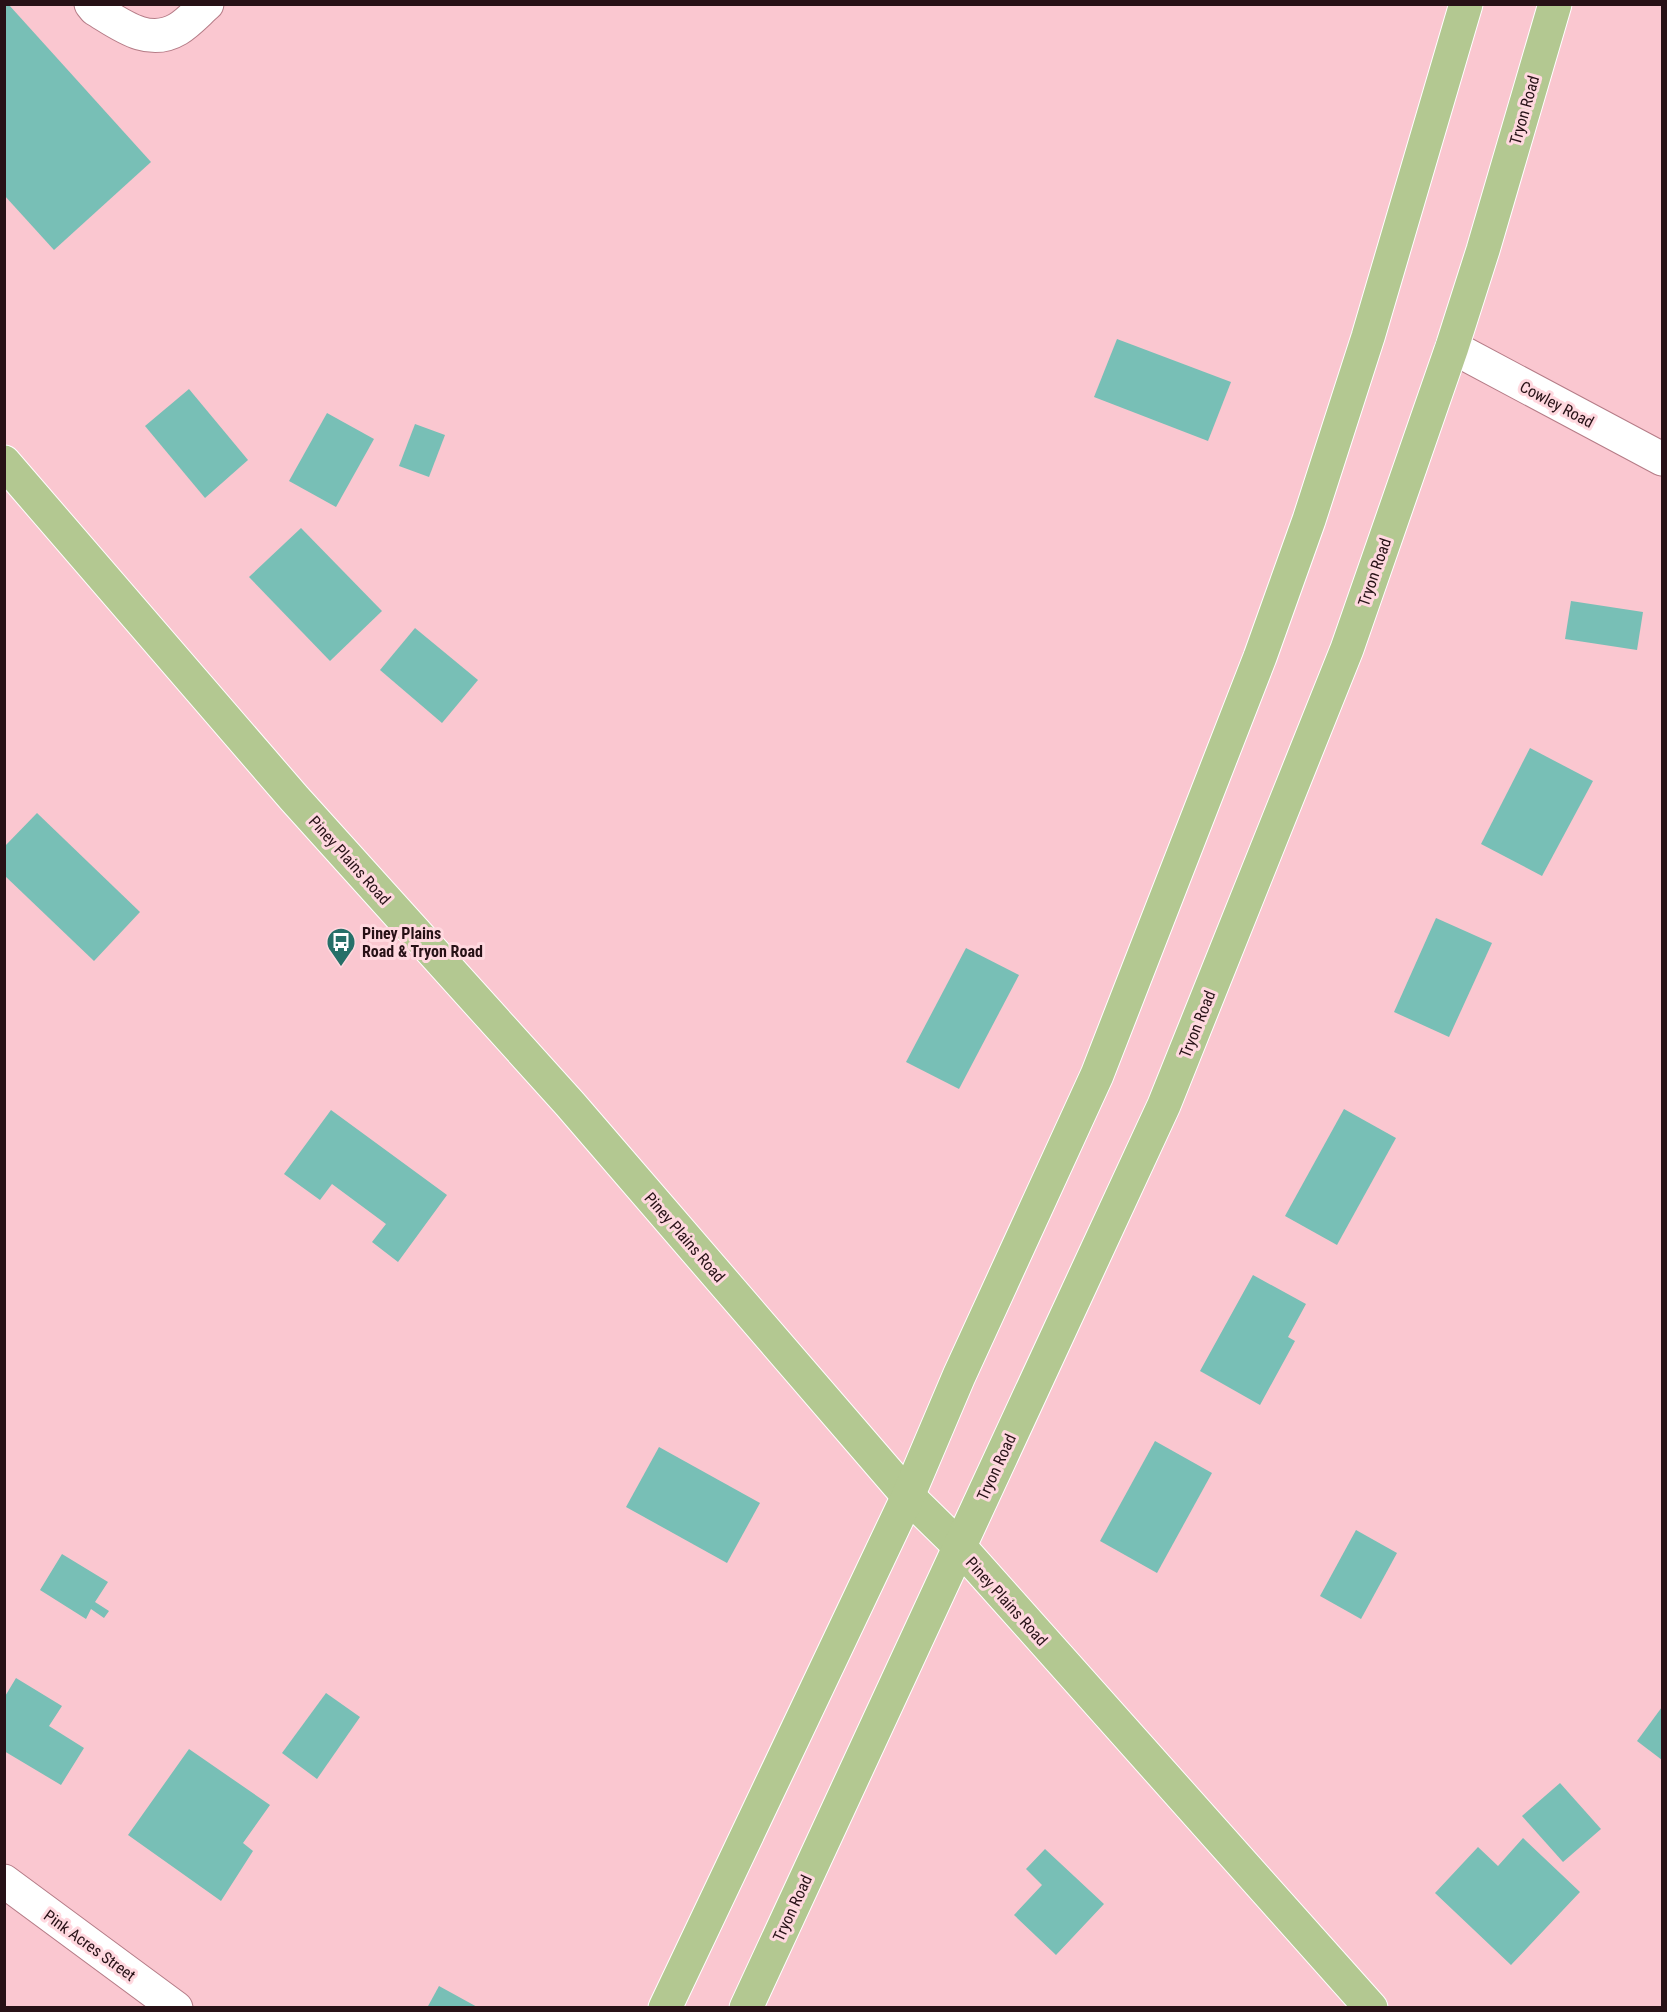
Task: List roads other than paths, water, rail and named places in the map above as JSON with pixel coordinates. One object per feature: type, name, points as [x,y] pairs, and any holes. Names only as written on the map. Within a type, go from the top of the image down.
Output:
[{"type":"main road","points":[[665,2007],[908,1496],[959,1376],[1097,1075],[1260,657],[1309,520],[1368,338],[1466,4]]},
{"type":"main road","name":"Tryon Road","points":[[746,2007],[1164,1105],[1347,649],[1452,347],[1555,4]]},
{"type":"main road","name":"Piney Plains Road","points":[[4,462],[294,798],[570,1104],[908,1496],[960,1547],[1371,2007]]},
{"type":"street","points":[[91,4],[95,9],[138,34],[155,37],[177,30],[207,4]]},
{"type":"street","name":"Cowley Road","points":[[1452,347],[1662,459]]},
{"type":"street","name":"Pink Acres Street","points":[[4,1881],[177,2007]]},
{"type":"place","name":"Piney Plains Road & Tryon Road","points":[[341,968]]}]
